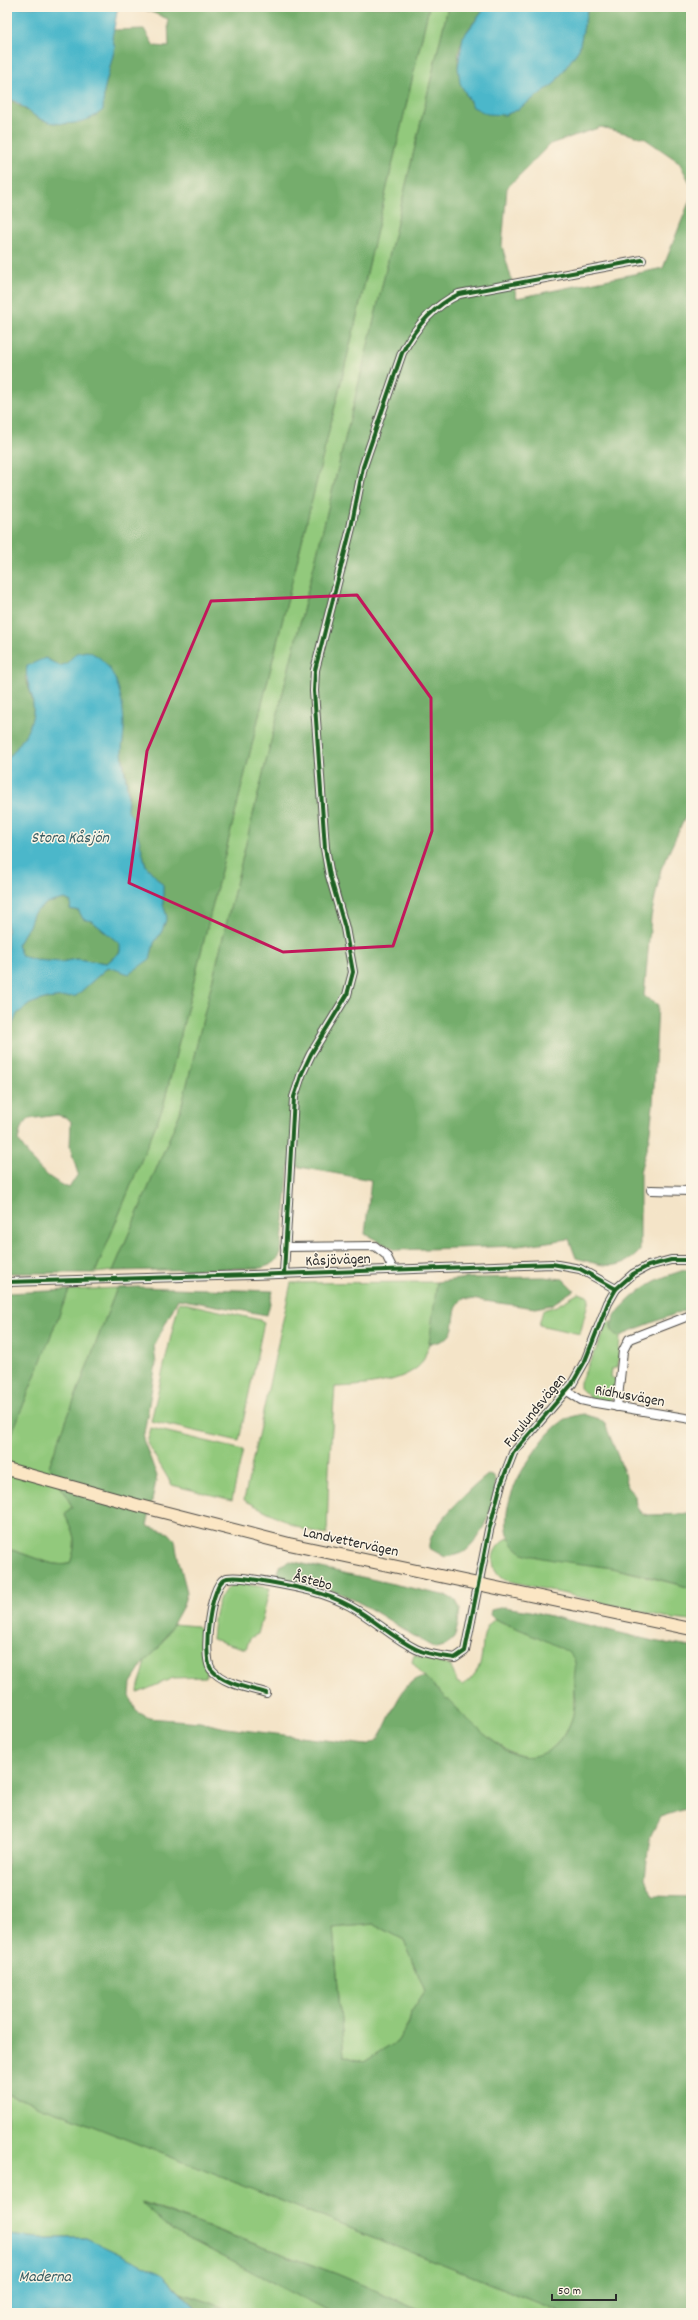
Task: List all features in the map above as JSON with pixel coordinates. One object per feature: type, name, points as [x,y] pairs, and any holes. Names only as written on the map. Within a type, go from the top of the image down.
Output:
[{"type":"street","points":[[284,1273],[294,1097],[302,1073],[311,1054],[347,995],[353,972],[347,934],[330,876],[325,848],[314,691],[315,670],[351,528],[363,467],[402,353],[409,339],[432,312],[447,300],[459,294],[642,260]]},
{"type":"street","points":[[651,1190],[691,1191]]},
{"type":"street","name":"Kåsjövägen","points":[[285,1247],[375,1246],[386,1255],[393,1269]]},
{"type":"street","name":"Furulundsvägen","points":[[479,1585],[489,1530],[506,1468],[519,1445],[567,1391],[585,1361],[608,1303],[616,1290],[633,1274],[648,1266],[671,1260],[691,1260]]},
{"type":"street","name":"Kåsjövägen","points":[[7,1282],[552,1264],[580,1269],[616,1290]]},
{"type":"street","points":[[617,1407],[623,1351],[628,1339],[691,1315]]},
{"type":"street","name":"Ridhusvägen","points":[[567,1391],[581,1400],[691,1419]]},
{"type":"street","name":"Landvettervägen","points":[[7,1469],[260,1537],[479,1585],[691,1629]]},
{"type":"street","name":"Åstebo","points":[[266,1693],[223,1677],[210,1666],[207,1637],[215,1596],[222,1580],[227,1578],[251,1579],[318,1593],[361,1612],[418,1650],[455,1658],[465,1651],[479,1585]]},
{"type":"highlighted area","points":[[357,595],[431,698],[432,831],[393,946],[283,952],[129,883],[147,751],[211,601]]},
{"type":"green space","points":[[139,7],[429,7],[353,333],[163,1107],[95,1273],[7,1273],[7,1038],[17,1014],[30,1004],[44,999],[76,996],[108,967],[150,959],[154,943],[162,931],[167,917],[163,904],[163,885],[146,866],[134,820],[127,809],[129,793],[122,751],[124,729],[116,680],[67,663],[60,666],[45,658],[25,677],[31,694],[33,712],[32,719],[26,734],[7,760],[7,98],[40,119],[65,124],[103,110],[104,91],[115,47],[112,38],[113,30],[144,29],[154,46],[169,47],[168,19]],"holes":[[[57,1115],[65,1117],[71,1121],[70,1147],[78,1174],[69,1188],[45,1174],[29,1156],[18,1140],[21,1128],[29,1119]]]},
{"type":"green space","points":[[429,7],[448,7],[370,337],[180,1113],[113,1271],[95,1273],[163,1107],[353,333]]},
{"type":"green space","points":[[448,7],[486,7],[469,29],[460,46],[458,64],[459,73],[464,91],[473,107],[505,115],[517,110],[554,84],[579,49],[588,7],[691,7],[691,185],[679,162],[644,138],[601,127],[550,144],[507,188],[502,246],[517,298],[663,268],[691,197],[691,805],[661,869],[651,917],[644,996],[658,1005],[653,1106],[649,1138],[640,1172],[640,1251],[632,1258],[617,1265],[602,1265],[576,1258],[569,1239],[518,1246],[395,1250],[365,1234],[371,1180],[289,1165],[281,1254],[273,1263],[261,1268],[113,1271],[180,1113],[370,337]]},
{"type":"green space","points":[[65,899],[71,902],[70,909],[79,911],[83,919],[92,921],[121,944],[120,952],[107,963],[76,959],[61,962],[35,960],[22,956],[17,945],[29,926],[33,914],[47,903]]},
{"type":"green space","points":[[684,1270],[691,1270],[691,1308],[630,1331],[620,1337],[613,1332],[612,1325],[614,1317],[636,1294],[654,1282]]},
{"type":"green space","points":[[544,1277],[563,1279],[574,1290],[551,1305],[535,1308],[463,1298],[455,1312],[452,1332],[448,1337],[441,1341],[429,1344],[437,1282],[467,1278]]},
{"type":"green space","points":[[437,1282],[430,1340],[423,1361],[418,1367],[409,1373],[389,1381],[367,1385],[335,1387],[329,1469],[327,1534],[302,1529],[244,1500],[291,1283]]},
{"type":"green space","points":[[138,1287],[273,1291],[267,1315],[178,1299],[154,1346],[156,1364],[143,1439],[157,1476],[147,1526],[169,1533],[175,1540],[187,1592],[183,1606],[158,1649],[145,1661],[131,1683],[130,1696],[136,1711],[149,1718],[200,1722],[226,1728],[367,1745],[378,1739],[397,1701],[409,1684],[417,1679],[425,1677],[470,1722],[497,1744],[520,1756],[531,1756],[542,1754],[551,1749],[565,1734],[570,1725],[575,1704],[575,1662],[572,1656],[559,1647],[495,1619],[490,1615],[491,1610],[504,1607],[530,1611],[653,1641],[691,1647],[691,1807],[660,1817],[651,1835],[645,1878],[653,1896],[691,1897],[691,2313],[564,2313],[70,2117],[7,2094],[7,1549],[57,1564],[64,1565],[70,1563],[74,1549],[74,1538],[65,1515],[70,1508],[73,1508],[49,1466],[117,1288]],"holes":[[[374,1924],[404,1940],[425,1991],[411,2012],[409,2023],[397,2042],[364,2062],[344,2056],[333,1928]]]},
{"type":"green space","points":[[117,1288],[49,1466],[73,1508],[65,1515],[74,1538],[74,1549],[70,1563],[64,1565],[48,1562],[7,1549],[7,1446],[69,1290]]},
{"type":"green space","points":[[69,1290],[7,1446],[7,1293]]},
{"type":"green space","points":[[579,1293],[587,1296],[589,1299],[580,1334],[539,1325],[543,1310],[556,1306]]},
{"type":"green space","points":[[179,1302],[264,1322],[239,1441],[151,1421]]},
{"type":"green space","points":[[611,1321],[612,1330],[620,1337],[618,1367],[612,1369],[611,1377],[617,1380],[615,1394],[608,1402],[591,1399],[580,1388],[580,1382],[601,1339],[607,1323]]},
{"type":"green space","points":[[584,1414],[599,1419],[605,1424],[623,1469],[627,1487],[635,1496],[636,1506],[640,1512],[647,1515],[691,1514],[691,1588],[621,1570],[527,1555],[521,1552],[513,1544],[508,1533],[506,1522],[511,1496],[521,1473],[538,1447],[551,1431],[566,1420],[574,1416]]},
{"type":"green space","points":[[151,1428],[243,1450],[232,1500],[172,1485],[147,1443]]},
{"type":"green space","points":[[489,1474],[494,1476],[495,1493],[489,1514],[474,1543],[463,1553],[445,1557],[429,1548],[430,1540],[443,1519],[463,1497]]},
{"type":"green space","points":[[508,1538],[522,1552],[545,1558],[613,1568],[691,1588],[691,1621],[673,1619],[505,1580],[495,1570],[493,1558],[497,1547]]},
{"type":"green space","points":[[290,1561],[447,1596],[456,1601],[460,1609],[458,1625],[454,1638],[445,1646],[435,1648],[351,1598],[321,1587],[287,1580],[278,1574],[279,1566]]},
{"type":"green space","points":[[238,1583],[270,1588],[258,1634],[250,1638],[246,1649],[212,1639],[215,1614],[220,1598],[230,1586]]},
{"type":"green space","points":[[495,1619],[558,1646],[572,1655],[575,1661],[574,1711],[570,1724],[566,1732],[553,1747],[545,1753],[537,1756],[528,1757],[518,1755],[505,1749],[491,1739],[461,1714],[412,1662],[414,1655],[451,1666],[457,1682],[462,1685],[472,1677],[478,1668],[481,1660],[484,1633]]},
{"type":"green space","points":[[173,1624],[197,1626],[205,1635],[206,1677],[173,1678],[138,1693],[145,1661],[158,1649]]},
{"type":"green space","points":[[374,1924],[404,1940],[425,1991],[411,2012],[409,2022],[397,2042],[364,2062],[344,2056],[333,1928]]},
{"type":"green space","points":[[7,2094],[70,2117],[564,2313],[428,2313],[337,2274],[143,2203],[172,2230],[331,2313],[240,2313],[181,2293],[161,2274],[86,2238],[39,2238],[7,2235]]},
{"type":"green space","points":[[141,2203],[337,2274],[428,2313],[331,2313],[172,2230]]},
{"type":"green space","points":[[181,2293],[240,2313],[200,2313]]},
{"type":"water","points":[[7,7],[118,7],[112,38],[115,47],[104,91],[103,110],[89,119],[80,122],[63,124],[55,123],[38,118],[19,104],[7,98]]},
{"type":"water","points":[[486,7],[588,7],[579,49],[554,84],[517,110],[505,115],[487,114],[473,107],[460,83],[458,67],[463,37]]},
{"type":"water","name":"Stora Kåsjön","points":[[87,651],[97,656],[105,663],[117,683],[124,718],[122,751],[128,793],[127,809],[134,820],[146,866],[163,885],[163,904],[167,917],[162,931],[154,943],[150,959],[129,974],[108,967],[76,996],[44,999],[30,1004],[17,1014],[7,1038],[7,760],[29,728],[33,713],[33,700],[26,671],[27,666],[45,658],[60,666],[67,663],[76,653]],"holes":[[[65,899],[71,902],[70,909],[79,911],[83,919],[92,921],[120,944],[120,952],[107,963],[76,959],[61,962],[35,960],[22,956],[17,945],[29,926],[33,914],[47,903]]]},
{"type":"water","name":"Maderna","points":[[7,2235],[39,2238],[86,2238],[161,2274],[200,2313],[7,2313]]},
{"type":"cycle path","points":[[284,1273],[294,1097],[302,1073],[311,1054],[347,995],[353,972],[345,928],[330,876],[325,848],[314,691],[315,670],[351,528],[363,467],[402,353],[413,335],[433,311],[459,294],[642,260]]},
{"type":"cycle path","points":[[266,1693],[229,1682],[216,1674],[211,1669],[208,1661],[207,1650],[209,1620],[212,1605],[221,1582],[227,1578],[253,1579],[311,1591],[331,1597],[359,1611],[408,1645],[425,1653],[455,1658],[465,1651],[489,1530],[501,1484],[513,1453],[572,1384],[585,1361],[608,1303],[616,1289],[633,1274],[648,1266],[671,1260],[691,1260]]},
{"type":"cycle path","points":[[7,1282],[552,1264],[580,1269],[616,1289]]}]
